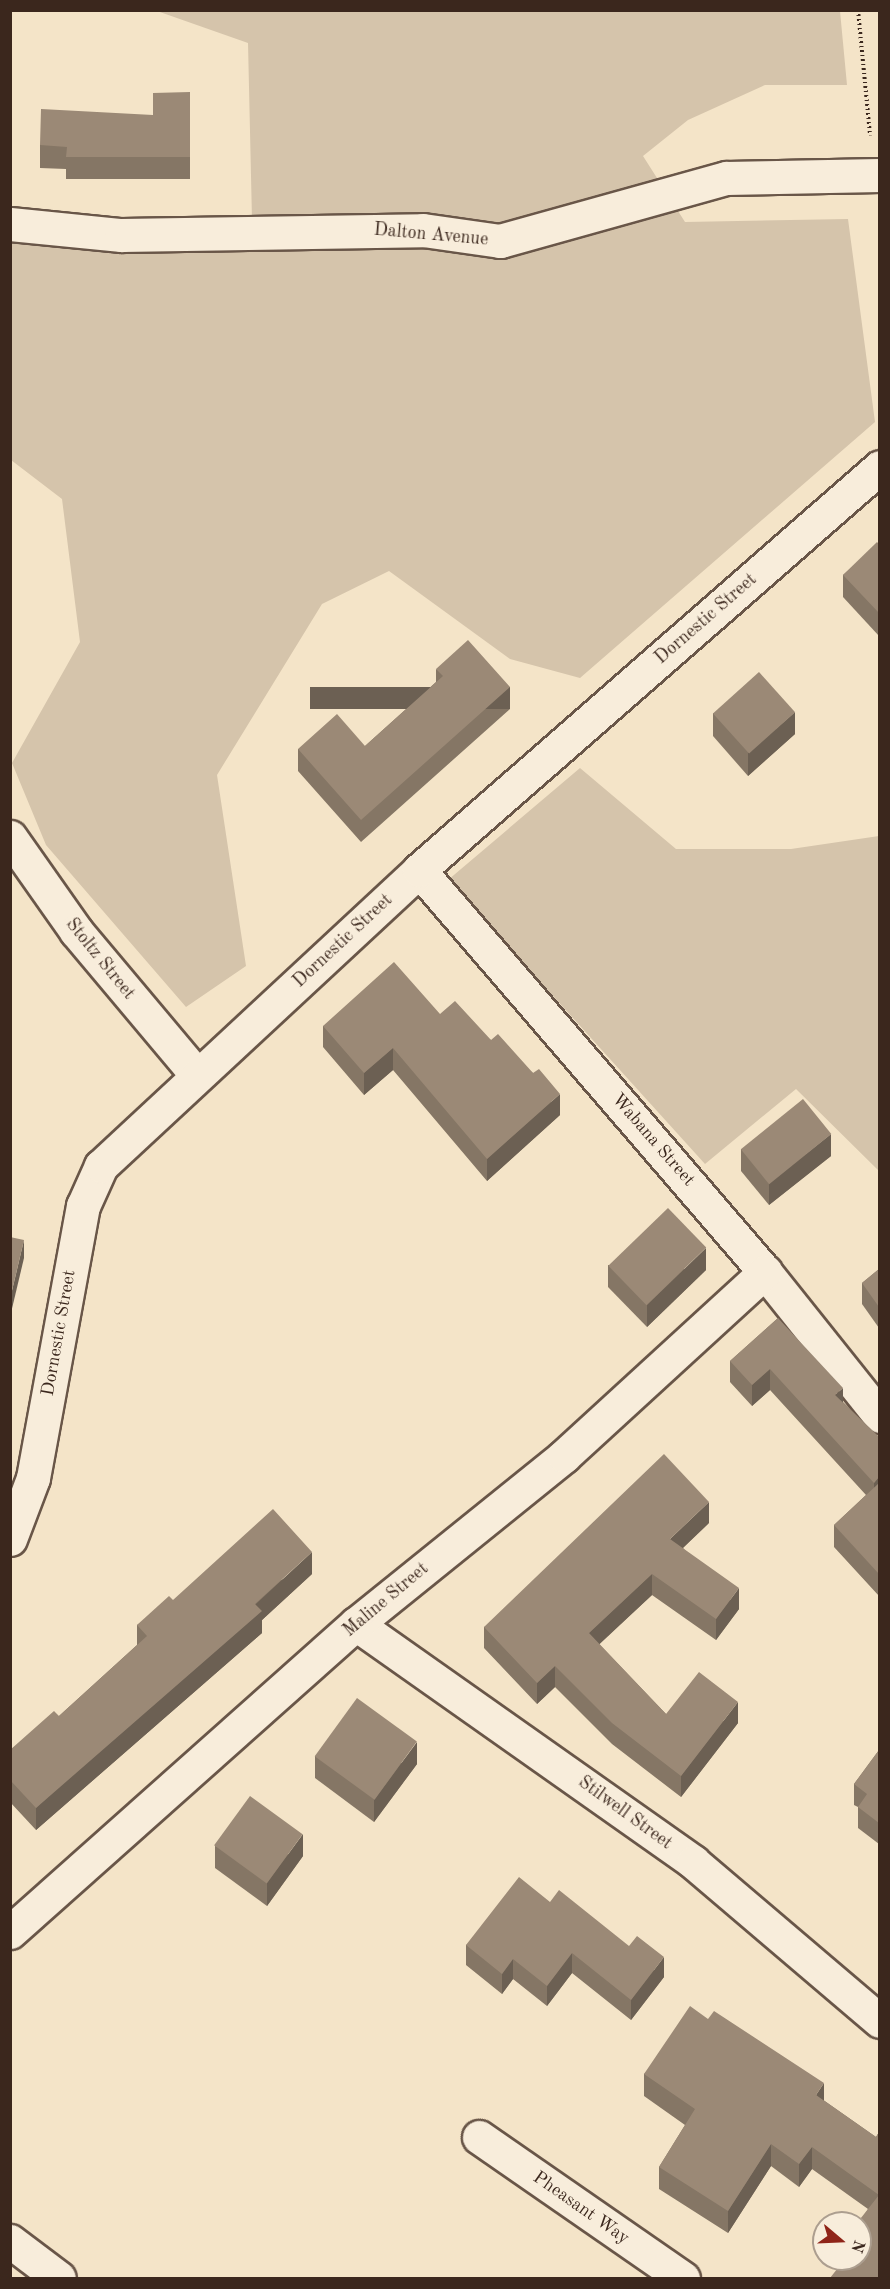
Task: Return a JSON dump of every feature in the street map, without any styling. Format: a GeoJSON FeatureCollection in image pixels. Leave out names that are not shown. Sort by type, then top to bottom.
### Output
{"type":"FeatureCollection","features":[{"type":"Feature","properties":{"kind":"street","name":"Dalton Avenue"},"geometry":{"type":"LineString","coordinates":[[10,224],[121,235],[423,230],[501,241],[726,178],[877,175]]}},
{"type":"Feature","properties":{"kind":"street","name":"Dornestic Street"},"geometry":{"type":"LineString","coordinates":[[10,1539],[33,1478],[87,1192],[111,1155],[419,870],[879,467]]}},
{"type":"Feature","properties":{"kind":"street","name":"Stoltz Street"},"geometry":{"type":"LineString","coordinates":[[10,837],[76,932],[197,1076]]}},
{"type":"Feature","properties":{"kind":"street","name":"Wabana Street"},"geometry":{"type":"LineString","coordinates":[[419,870],[765,1272],[879,1416]]}},
{"type":"Feature","properties":{"kind":"street","name":"Maline Street"},"geometry":{"type":"LineString","coordinates":[[10,1932],[356,1624],[564,1456],[765,1272]]}},
{"type":"Feature","properties":{"kind":"street","name":"Stilwell Street"},"geometry":{"type":"LineString","coordinates":[[356,1624],[693,1862],[879,2021]]}},
{"type":"Feature","properties":{"kind":"street","name":"Pheasant Way"},"geometry":{"type":"LineString","coordinates":[[479,2137],[683,2278]]}},
{"type":"Feature","properties":{"kind":"street"},"geometry":{"type":"LineString","coordinates":[[10,2241],[59,2278]]}},
{"type":"Feature","properties":{"kind":"path"},"geometry":{"type":"LineString","coordinates":[[858,10],[877,175]]}},
{"type":"Feature","properties":{"kind":"shaded area"},"geometry":{"type":"Polygon","coordinates":[[[157,11],[840,11],[847,85],[765,85],[688,120],[643,156],[685,222],[848,219],[875,422],[580,678],[510,659],[389,571],[322,604],[217,775],[246,966],[186,1007],[46,845],[12,763],[80,642],[62,499],[11,460],[10,234],[252,220],[248,43],[157,11]]]}},
{"type":"Feature","properties":{"kind":"shaded area"},"geometry":{"type":"Polygon","coordinates":[[[580,768],[676,849],[791,849],[879,836],[879,1171],[796,1089],[705,1164],[448,880],[580,768]]]}},
{"type":"Feature","properties":{"kind":"building"},"geometry":{"type":"Polygon","coordinates":[[[190,92],[190,157],[66,157],[67,147],[40,145],[41,109],[153,115],[153,93],[190,92]]]}},
{"type":"Feature","properties":{"kind":"building"},"geometry":{"type":"Polygon","coordinates":[[[877,542],[879,544],[879,613],[843,575],[877,542]]]}},
{"type":"Feature","properties":{"kind":"building"},"geometry":{"type":"Polygon","coordinates":[[[468,640],[510,687],[361,820],[298,749],[337,714],[365,746],[443,676],[436,669],[468,640]]]}},
{"type":"Feature","properties":{"kind":"building"},"geometry":{"type":"Polygon","coordinates":[[[759,672],[795,712],[749,754],[713,713],[759,672]]]}},
{"type":"Feature","properties":{"kind":"building"},"geometry":{"type":"Polygon","coordinates":[[[394,962],[440,1014],[455,1001],[491,1040],[498,1034],[533,1073],[539,1069],[560,1094],[487,1159],[393,1048],[364,1073],[323,1026],[394,962]]]}},
{"type":"Feature","properties":{"kind":"building"},"geometry":{"type":"Polygon","coordinates":[[[803,1099],[831,1134],[769,1184],[741,1149],[803,1099]]]}},
{"type":"Feature","properties":{"kind":"building"},"geometry":{"type":"Polygon","coordinates":[[[668,1208],[706,1248],[647,1305],[608,1266],[668,1208]]]}},
{"type":"Feature","properties":{"kind":"building"},"geometry":{"type":"Polygon","coordinates":[[[10,1237],[24,1240],[10,1299],[10,1237]]]}},
{"type":"Feature","properties":{"kind":"building"},"geometry":{"type":"Polygon","coordinates":[[[879,1269],[879,1307],[862,1283],[879,1269]]]}},
{"type":"Feature","properties":{"kind":"building"},"geometry":{"type":"Polygon","coordinates":[[[778,1318],[843,1388],[835,1395],[879,1437],[879,1477],[874,1483],[770,1369],[752,1385],[730,1361],[778,1318]]]}},
{"type":"Feature","properties":{"kind":"building"},"geometry":{"type":"Polygon","coordinates":[[[664,1454],[709,1502],[670,1539],[739,1588],[716,1619],[652,1574],[589,1633],[666,1714],[699,1672],[738,1702],[681,1776],[612,1723],[555,1666],[537,1683],[484,1627],[664,1454]]]}},
{"type":"Feature","properties":{"kind":"building"},"geometry":{"type":"Polygon","coordinates":[[[879,1483],[879,1574],[834,1525],[879,1483]]]}},
{"type":"Feature","properties":{"kind":"building"},"geometry":{"type":"Polygon","coordinates":[[[273,1509],[312,1552],[255,1604],[262,1611],[36,1808],[10,1780],[10,1750],[54,1711],[59,1716],[147,1636],[137,1625],[169,1596],[173,1600],[273,1509]]]}},
{"type":"Feature","properties":{"kind":"building"},"geometry":{"type":"Polygon","coordinates":[[[357,1698],[417,1741],[375,1800],[315,1756],[357,1698]]]}},
{"type":"Feature","properties":{"kind":"building"},"geometry":{"type":"Polygon","coordinates":[[[879,1750],[879,1823],[858,1807],[867,1794],[854,1784],[879,1750]]]}},
{"type":"Feature","properties":{"kind":"building"},"geometry":{"type":"Polygon","coordinates":[[[250,1796],[303,1834],[267,1884],[214,1845],[250,1796]]]}},
{"type":"Feature","properties":{"kind":"building"},"geometry":{"type":"Polygon","coordinates":[[[519,1877],[550,1902],[559,1890],[629,1946],[637,1936],[664,1957],[631,2000],[572,1953],[547,1986],[513,1959],[502,1974],[466,1945],[519,1877]]]}},
{"type":"Feature","properties":{"kind":"building"},"geometry":{"type":"Polygon","coordinates":[[[690,2006],[708,2019],[714,2011],[824,2083],[816,2095],[876,2137],[879,2132],[879,2195],[812,2147],[799,2164],[771,2144],[728,2211],[659,2167],[695,2109],[644,2074],[690,2006]]]}},
{"type":"Feature","properties":{"kind":"building"},"geometry":{"type":"Polygon","coordinates":[[[879,2195],[879,2278],[830,2278],[836,2271],[872,2271],[872,2211],[866,2211],[879,2195]]]}}]}
